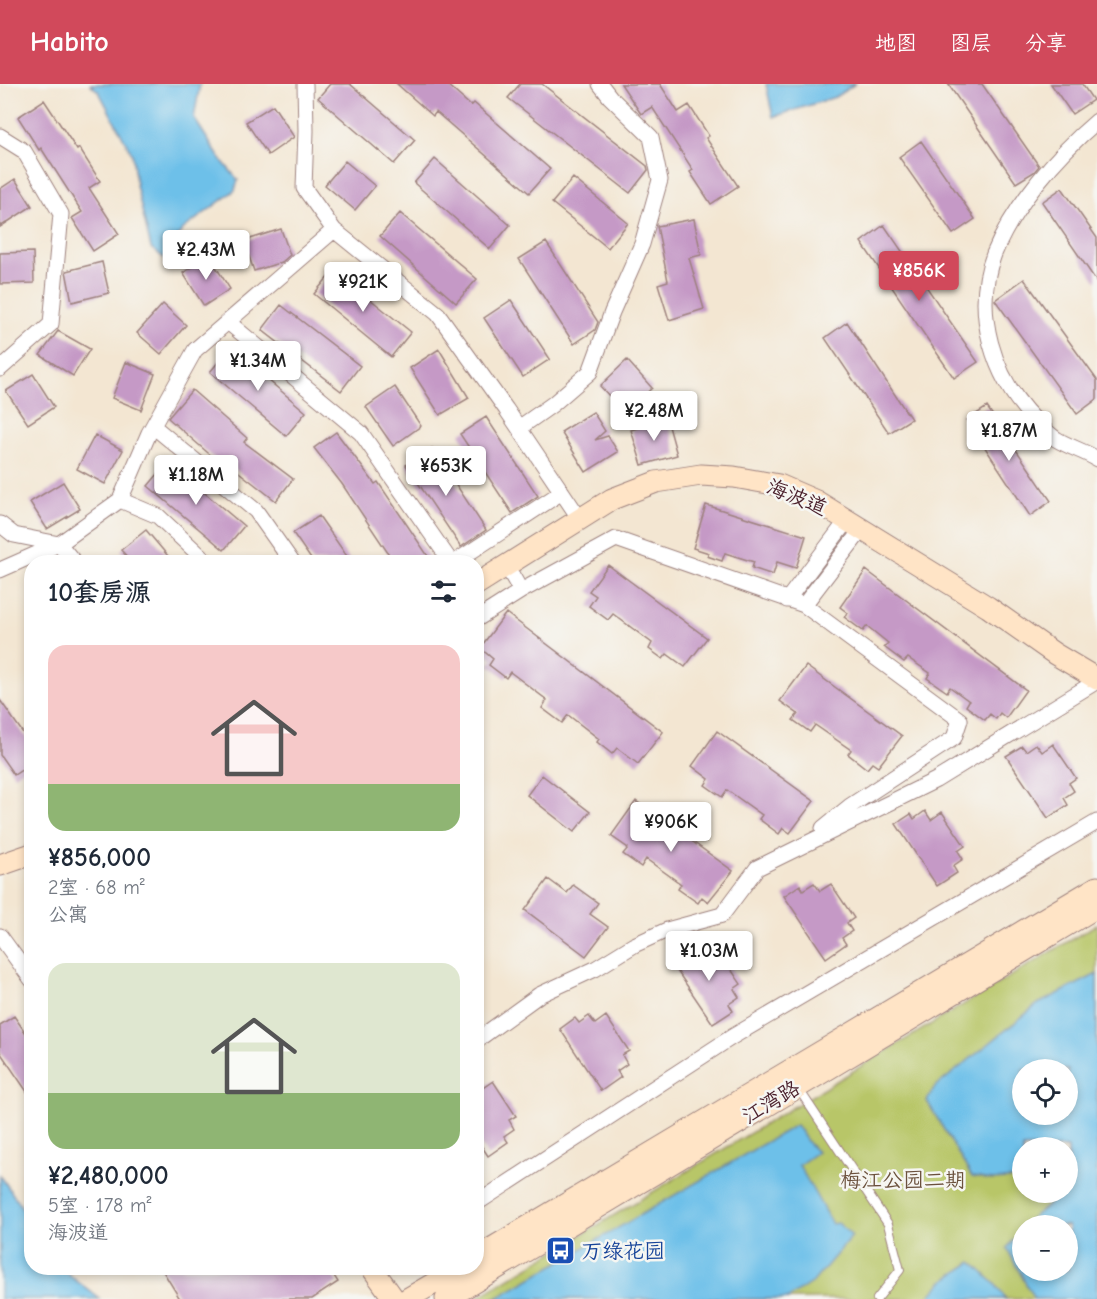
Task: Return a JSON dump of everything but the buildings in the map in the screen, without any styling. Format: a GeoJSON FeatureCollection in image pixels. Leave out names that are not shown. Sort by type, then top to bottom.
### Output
{"type":"FeatureCollection","features":[{"type":"Feature","properties":{"kind":"main road","name":"海波道"},"geometry":{"type":"LineString","coordinates":[[484,579],[612,499],[657,482],[701,475],[734,477],[779,485],[816,501],[988,607],[1097,680]]}},
{"type":"Feature","properties":{"kind":"main road"},"geometry":{"type":"LineString","coordinates":[[0,866],[24,858]]}},
{"type":"Feature","properties":{"kind":"main road","name":"江湾路"},"geometry":{"type":"LineString","coordinates":[[484,1253],[1097,887]]}},
{"type":"Feature","properties":{"kind":"main road","name":"江湾路"},"geometry":{"type":"LineString","coordinates":[[446,1299],[1097,908]]}},
{"type":"Feature","properties":{"kind":"main road"},"geometry":{"type":"LineString","coordinates":[[379,1275],[394,1299]]}},
{"type":"Feature","properties":{"kind":"main road"},"geometry":{"type":"LineString","coordinates":[[407,1299],[448,1275]]}},
{"type":"Feature","properties":{"kind":"street"},"geometry":{"type":"LineString","coordinates":[[305,84],[304,188],[334,231],[438,314],[580,519]]}},
{"type":"Feature","properties":{"kind":"street"},"geometry":{"type":"LineString","coordinates":[[519,428],[553,404],[590,372],[612,312],[642,244],[660,180],[651,137],[610,97],[600,84]]}},
{"type":"Feature","properties":{"kind":"street"},"geometry":{"type":"LineString","coordinates":[[1097,121],[1056,161],[1013,218],[994,255],[988,273],[986,296],[988,333],[992,350],[1009,389],[1029,414],[1055,438],[1097,459]]}},
{"type":"Feature","properties":{"kind":"street"},"geometry":{"type":"LineString","coordinates":[[0,136],[24,151],[61,214],[51,324],[0,369]]}},
{"type":"Feature","properties":{"kind":"street"},"geometry":{"type":"LineString","coordinates":[[34,555],[59,544],[120,500],[153,426],[195,350],[334,231]]}},
{"type":"Feature","properties":{"kind":"street"},"geometry":{"type":"LineString","coordinates":[[228,322],[360,433],[448,555]]}},
{"type":"Feature","properties":{"kind":"street"},"geometry":{"type":"LineString","coordinates":[[153,426],[256,512],[287,555]]}},
{"type":"Feature","properties":{"kind":"street"},"geometry":{"type":"LineString","coordinates":[[464,555],[562,492]]}},
{"type":"Feature","properties":{"kind":"street"},"geometry":{"type":"LineString","coordinates":[[120,500],[158,516],[200,555]]}},
{"type":"Feature","properties":{"kind":"street"},"geometry":{"type":"LineString","coordinates":[[0,524],[14,535],[59,544],[68,555]]}},
{"type":"Feature","properties":{"kind":"street"},"geometry":{"type":"LineString","coordinates":[[787,600],[855,524]]}},
{"type":"Feature","properties":{"kind":"street"},"geometry":{"type":"LineString","coordinates":[[804,606],[855,524]]}},
{"type":"Feature","properties":{"kind":"street"},"geometry":{"type":"LineString","coordinates":[[484,615],[521,591],[616,539],[804,606],[960,720],[954,738],[850,806],[807,842]]}},
{"type":"Feature","properties":{"kind":"street"},"geometry":{"type":"LineString","coordinates":[[0,570],[24,559]]}},
{"type":"Feature","properties":{"kind":"street"},"geometry":{"type":"LineString","coordinates":[[506,565],[521,591]]}},
{"type":"Feature","properties":{"kind":"street"},"geometry":{"type":"LineString","coordinates":[[484,1035],[539,995],[595,969],[634,945],[667,930],[722,915],[757,868],[936,780],[1097,680]]}},
{"type":"Feature","properties":{"kind":"street"},"geometry":{"type":"LineString","coordinates":[[484,1198],[732,1037],[1097,822]]}},
{"type":"Feature","properties":{"kind":"street"},"geometry":{"type":"LineString","coordinates":[[0,936],[24,969]]}},
{"type":"Feature","properties":{"kind":"lane"},"geometry":{"type":"LineString","coordinates":[[797,1087],[888,1224],[900,1270],[877,1299]]}},
{"type":"Feature","properties":{"kind":"green space","name":"梅江公园二期"},"geometry":{"type":"Polygon","coordinates":[[[1097,924],[1097,1299],[475,1299],[1097,924]]]}},
{"type":"Feature","properties":{"kind":"water"},"geometry":{"type":"Polygon","coordinates":[[[90,84],[200,84],[194,118],[219,157],[238,180],[235,190],[182,230],[164,258],[151,248],[136,185],[132,154],[99,92],[90,84]]]}},
{"type":"Feature","properties":{"kind":"water"},"geometry":{"type":"Polygon","coordinates":[[[766,84],[855,84],[835,97],[773,117],[766,84]]]}},
{"type":"Feature","properties":{"kind":"water"},"geometry":{"type":"Polygon","coordinates":[[[1097,974],[1097,1299],[1034,1299],[1024,1281],[1078,1281],[1078,1215],[1035,1215],[1050,1203],[1078,1203],[1078,1137],[1012,1137],[1012,1179],[992,1180],[972,1177],[927,1101],[934,1088],[1038,1004],[1097,974]]]}},
{"type":"Feature","properties":{"kind":"water"},"geometry":{"type":"Polygon","coordinates":[[[796,1125],[817,1152],[799,1165],[832,1224],[838,1223],[852,1236],[814,1281],[787,1299],[495,1299],[796,1125]]]}},
{"type":"Feature","properties":{"kind":"water"},"geometry":{"type":"Polygon","coordinates":[[[0,1175],[24,1211],[24,1275],[69,1275],[100,1299],[0,1299],[0,1175]]]}},
{"type":"Feature","properties":{"kind":"water"},"geometry":{"type":"Polygon","coordinates":[[[1012,1242],[1012,1257],[1007,1248],[1012,1242]]]}},
{"type":"Feature","properties":{"kind":"water"},"geometry":{"type":"Polygon","coordinates":[[[972,1262],[995,1284],[1006,1299],[927,1299],[943,1281],[972,1262]]]}},
{"type":"Feature","properties":{"kind":"place","name":"万绿花园"},"geometry":{"type":"Point","coordinates":[560,1251]}}]}
